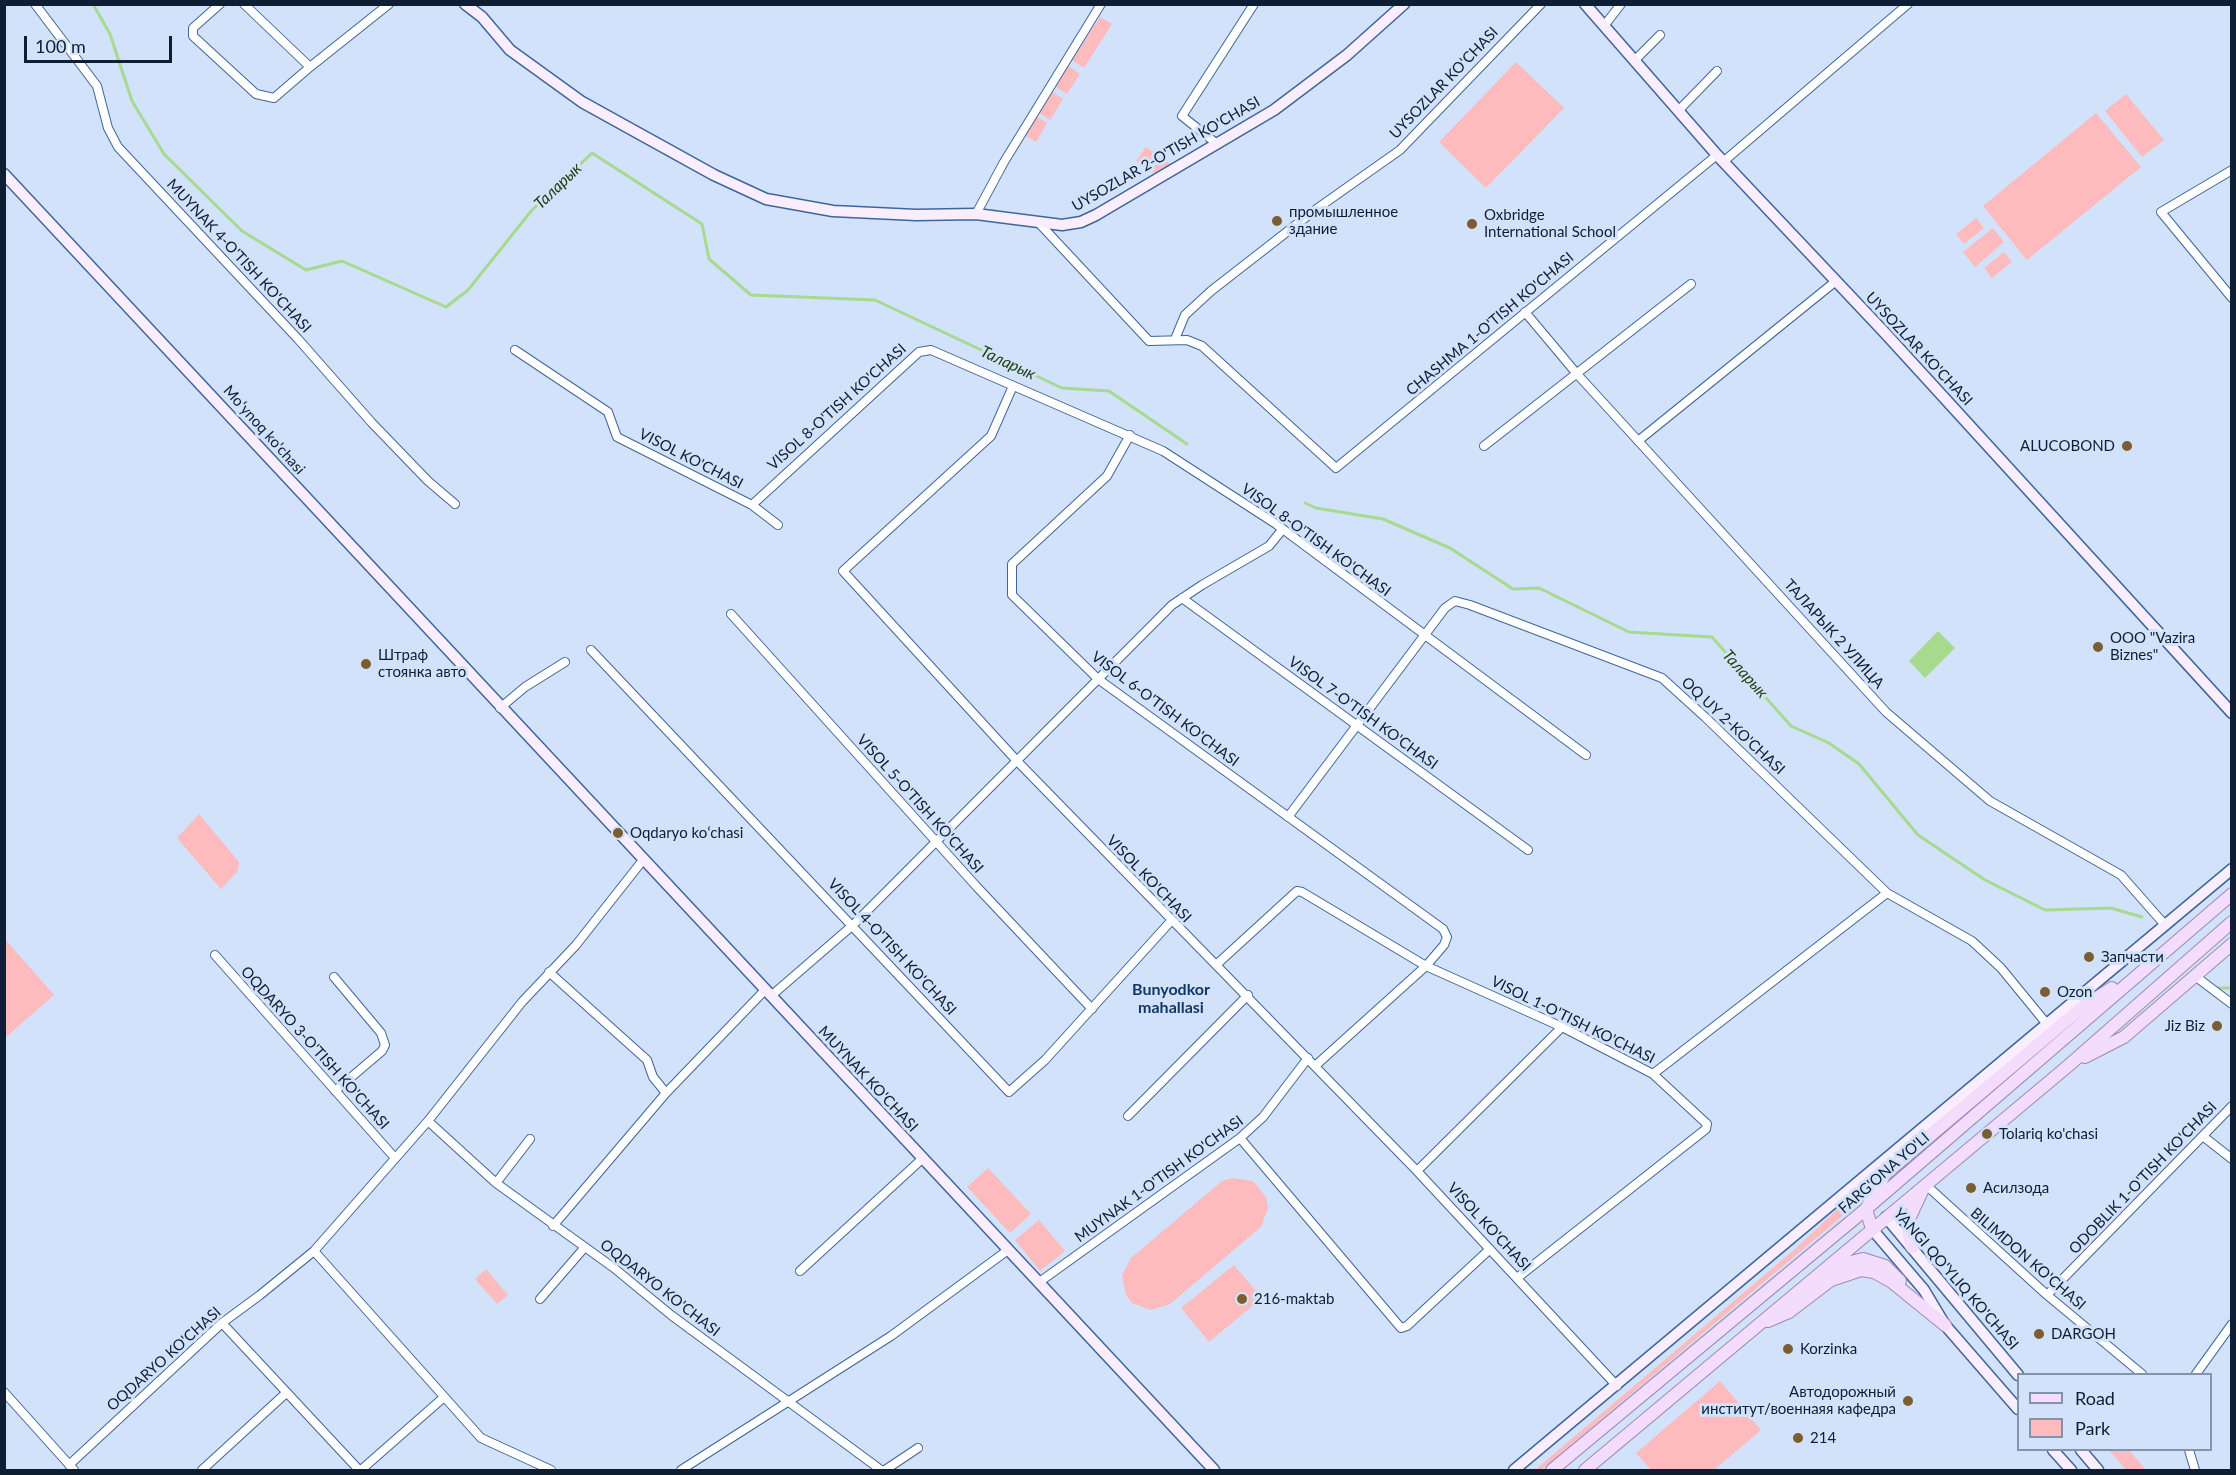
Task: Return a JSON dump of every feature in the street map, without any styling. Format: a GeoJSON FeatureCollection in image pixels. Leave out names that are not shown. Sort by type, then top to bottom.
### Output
{"type":"FeatureCollection","features":[{"type":"Feature","properties":{"kind":"main road"},"geometry":{"type":"LineString","coordinates":[[1872,1229],[1866,1209],[1885,1174],[2080,1009],[2155,959],[2232,894]]}},
{"type":"Feature","properties":{"kind":"main road"},"geometry":{"type":"LineString","coordinates":[[1585,1470],[2068,1066],[2232,922]]}},
{"type":"Feature","properties":{"kind":"main road"},"geometry":{"type":"LineString","coordinates":[[2068,1066],[2124,1037],[2232,944]]}},
{"type":"Feature","properties":{"kind":"main road"},"geometry":{"type":"LineString","coordinates":[[1912,1247],[1908,1232],[1909,1219],[1926,1185]]}},
{"type":"Feature","properties":{"kind":"main road","name":"YANGI QO'YLIQ KO'CHASI"},"geometry":{"type":"LineString","coordinates":[[1866,1209],[1887,1217]]}},
{"type":"Feature","properties":{"kind":"main road","name":"FARG'ONA YO'LI"},"geometry":{"type":"LineString","coordinates":[[1552,1470],[1866,1209]]}},
{"type":"Feature","properties":{"kind":"main road"},"geometry":{"type":"LineString","coordinates":[[1753,1328],[1788,1307],[1839,1268],[1859,1259],[1885,1266],[1926,1310],[1945,1325]]}},
{"type":"Feature","properties":{"kind":"street","name":"MUYNAK 4-O'TISH KO'CHASI"},"geometry":{"type":"LineString","coordinates":[[34,4],[99,88],[108,128],[118,147],[388,440],[428,481],[455,504]]}},
{"type":"Feature","properties":{"kind":"street"},"geometry":{"type":"LineString","coordinates":[[220,4],[193,28],[193,36],[256,94],[274,98],[389,4]]}},
{"type":"Feature","properties":{"kind":"street"},"geometry":{"type":"LineString","coordinates":[[244,4],[310,67]]}},
{"type":"Feature","properties":{"kind":"street","name":"UYSOZLAR 2-O'TISH KO'CHASI"},"geometry":{"type":"LineString","coordinates":[[465,4],[482,17],[510,50],[582,102],[749,193],[780,203],[833,211],[916,215],[976,214],[1062,225],[1088,219],[1274,110],[1320,77],[1404,4]]}},
{"type":"Feature","properties":{"kind":"street"},"geometry":{"type":"LineString","coordinates":[[976,214],[1004,162],[1101,4]]}},
{"type":"Feature","properties":{"kind":"street"},"geometry":{"type":"LineString","coordinates":[[1217,144],[1182,116],[1254,4]]}},
{"type":"Feature","properties":{"kind":"street","name":"UYSOZLAR KO'CHASI"},"geometry":{"type":"LineString","coordinates":[[1175,339],[1185,315],[1211,291],[1315,210],[1400,150],[1541,4]]}},
{"type":"Feature","properties":{"kind":"street","name":"UYSOZLAR KO'CHASI"},"geometry":{"type":"LineString","coordinates":[[1585,4],[1720,158],[1836,281],[2232,713]]}},
{"type":"Feature","properties":{"kind":"street"},"geometry":{"type":"LineString","coordinates":[[1604,26],[1621,4]]}},
{"type":"Feature","properties":{"kind":"street","name":"CHASHMA 1-O'TISH KO'CHASI"},"geometry":{"type":"LineString","coordinates":[[1175,339],[1187,340],[1202,346],[1336,468],[1525,312],[1720,158],[1908,4]]}},
{"type":"Feature","properties":{"kind":"street"},"geometry":{"type":"LineString","coordinates":[[1634,61],[1660,34]]}},
{"type":"Feature","properties":{"kind":"street"},"geometry":{"type":"LineString","coordinates":[[1678,111],[1717,71]]}},
{"type":"Feature","properties":{"kind":"street"},"geometry":{"type":"LineString","coordinates":[[2232,170],[2161,212],[2232,298]]}},
{"type":"Feature","properties":{"kind":"street","name":"Moʻynoq ko'chasi"},"geometry":{"type":"LineString","coordinates":[[4,174],[500,708]]}},
{"type":"Feature","properties":{"kind":"street"},"geometry":{"type":"LineString","coordinates":[[1038,222],[1149,341],[1175,339]]}},
{"type":"Feature","properties":{"kind":"street"},"geometry":{"type":"LineString","coordinates":[[1638,441],[1836,281]]}},
{"type":"Feature","properties":{"kind":"street"},"geometry":{"type":"LineString","coordinates":[[1484,446],[1691,284]]}},
{"type":"Feature","properties":{"kind":"street","name":"ТАЛАРЫК 2 УЛИЦА"},"geometry":{"type":"LineString","coordinates":[[1525,312],[1638,441],[1886,712],[1990,801],[2121,874],[2165,925]]}},
{"type":"Feature","properties":{"kind":"street","name":"VISOL KO'CHASI"},"geometry":{"type":"LineString","coordinates":[[515,350],[608,411],[617,437],[752,505],[778,525]]}},
{"type":"Feature","properties":{"kind":"street","name":"VISOL 8-O'TISH KO'CHASI"},"geometry":{"type":"LineString","coordinates":[[752,505],[919,352],[931,350],[1163,451],[1282,530],[1586,755]]}},
{"type":"Feature","properties":{"kind":"street","name":"VISOL KO'CHASI"},"geometry":{"type":"LineString","coordinates":[[1013,386],[991,436],[843,571],[1017,761],[1417,1171],[1617,1386]]}},
{"type":"Feature","properties":{"kind":"street","name":"VISOL 6-O'TISH KO'CHASI"},"geometry":{"type":"LineString","coordinates":[[1130,435],[1107,476],[1020,555],[1011,568],[1012,595],[1098,679],[1443,929],[1446,937],[1444,945],[1426,966]]}},
{"type":"Feature","properties":{"kind":"street"},"geometry":{"type":"LineString","coordinates":[[553,1226],[666,1093],[768,993],[853,925],[1182,598],[1269,546],[1282,530]]}},
{"type":"Feature","properties":{"kind":"street","name":"VISOL 7-O'TISH KO'CHASI"},"geometry":{"type":"LineString","coordinates":[[1182,598],[1528,850]]}},
{"type":"Feature","properties":{"kind":"street","name":"OQ UY 2-KO'CHASI"},"geometry":{"type":"LineString","coordinates":[[1288,817],[1423,636],[1445,608],[1455,601],[1662,678],[1887,893],[1972,941],[2001,969],[2046,1023]]}},
{"type":"Feature","properties":{"kind":"street","name":"VISOL 5-O'TISH KO'CHASI"},"geometry":{"type":"LineString","coordinates":[[731,614],[937,843],[1092,1009]]}},
{"type":"Feature","properties":{"kind":"street","name":"VISOL 4-O'TISH KO'CHASI"},"geometry":{"type":"LineString","coordinates":[[591,650],[1009,1092],[1045,1060],[1171,921]]}},
{"type":"Feature","properties":{"kind":"street"},"geometry":{"type":"LineString","coordinates":[[500,708],[525,687],[565,662]]}},
{"type":"Feature","properties":{"kind":"street","name":"MUYNAK KO'CHASI"},"geometry":{"type":"LineString","coordinates":[[500,708],[1214,1470]]}},
{"type":"Feature","properties":{"kind":"street","name":"OQDARYO KO'CHASI"},"geometry":{"type":"LineString","coordinates":[[71,1468],[222,1323],[314,1251],[428,1121],[549,972],[576,945],[643,860]]}},
{"type":"Feature","properties":{"kind":"street","name":"FARG'ONA YO'LI"},"geometry":{"type":"LineString","coordinates":[[1514,1470],[2232,869]]}},
{"type":"Feature","properties":{"kind":"street","name":"VISOL 1-O'TISH KO'CHASI"},"geometry":{"type":"LineString","coordinates":[[1216,965],[1299,891],[1426,966],[1562,1027],[1653,1074],[1707,1124],[1706,1130],[1517,1278]]}},
{"type":"Feature","properties":{"kind":"street"},"geometry":{"type":"LineString","coordinates":[[1653,1074],[1887,893]]}},
{"type":"Feature","properties":{"kind":"street","name":"OQDARYO 3-O'TISH KO'CHASI"},"geometry":{"type":"LineString","coordinates":[[215,955],[395,1158]]}},
{"type":"Feature","properties":{"kind":"street"},"geometry":{"type":"LineString","coordinates":[[1316,1066],[1426,966]]}},
{"type":"Feature","properties":{"kind":"street"},"geometry":{"type":"LineString","coordinates":[[549,972],[647,1060],[653,1077],[666,1093]]}},
{"type":"Feature","properties":{"kind":"street"},"geometry":{"type":"LineString","coordinates":[[2195,976],[2232,1004]]}},
{"type":"Feature","properties":{"kind":"street"},"geometry":{"type":"LineString","coordinates":[[334,977],[381,1033],[385,1045],[382,1051],[335,1091]]}},
{"type":"Feature","properties":{"kind":"street"},"geometry":{"type":"LineString","coordinates":[[1128,1116],[1248,996]]}},
{"type":"Feature","properties":{"kind":"street"},"geometry":{"type":"LineString","coordinates":[[1417,1171],[1562,1027]]}},
{"type":"Feature","properties":{"kind":"street","name":"MUYNAK 1-O'TISH KO'CHASI"},"geometry":{"type":"LineString","coordinates":[[1038,1283],[1240,1138],[1263,1117],[1308,1058]]}},
{"type":"Feature","properties":{"kind":"street","name":"ODOBLIK 1-O'TISH KO'CHASI"},"geometry":{"type":"LineString","coordinates":[[2047,1295],[2232,1106]]}},
{"type":"Feature","properties":{"kind":"street","name":"OQDARYO KO'CHASI"},"geometry":{"type":"LineString","coordinates":[[428,1121],[496,1183],[883,1470]]}},
{"type":"Feature","properties":{"kind":"street"},"geometry":{"type":"LineString","coordinates":[[2204,1137],[2232,1159]]}},
{"type":"Feature","properties":{"kind":"street"},"geometry":{"type":"LineString","coordinates":[[1240,1138],[1401,1328],[1407,1326],[1490,1249]]}},
{"type":"Feature","properties":{"kind":"street"},"geometry":{"type":"LineString","coordinates":[[496,1183],[530,1139]]}},
{"type":"Feature","properties":{"kind":"street"},"geometry":{"type":"LineString","coordinates":[[800,1271],[922,1158]]}},
{"type":"Feature","properties":{"kind":"street","name":"BILIMDON KO'CHASI"},"geometry":{"type":"LineString","coordinates":[[1926,1185],[2047,1295],[2141,1373]]}},
{"type":"Feature","properties":{"kind":"street","name":"YANGI QO'YLIQ KO'CHASI"},"geometry":{"type":"LineString","coordinates":[[1887,1217],[2017,1373]]}},
{"type":"Feature","properties":{"kind":"street","name":"YANGI QO'YLIQ KO'CHASI"},"geometry":{"type":"LineString","coordinates":[[1872,1229],[1924,1290],[1945,1325],[2017,1407]]}},
{"type":"Feature","properties":{"kind":"street"},"geometry":{"type":"LineString","coordinates":[[540,1299],[585,1247]]}},
{"type":"Feature","properties":{"kind":"street"},"geometry":{"type":"LineString","coordinates":[[681,1470],[891,1336],[1008,1250]]}},
{"type":"Feature","properties":{"kind":"street"},"geometry":{"type":"LineString","coordinates":[[314,1251],[480,1438],[550,1470]]}},
{"type":"Feature","properties":{"kind":"street"},"geometry":{"type":"LineString","coordinates":[[222,1323],[285,1394],[360,1470],[443,1398]]}},
{"type":"Feature","properties":{"kind":"street"},"geometry":{"type":"LineString","coordinates":[[2197,1373],[2232,1324]]}},
{"type":"Feature","properties":{"kind":"street"},"geometry":{"type":"LineString","coordinates":[[4,1392],[71,1468]]}},
{"type":"Feature","properties":{"kind":"street"},"geometry":{"type":"LineString","coordinates":[[202,1470],[285,1394]]}},
{"type":"Feature","properties":{"kind":"street"},"geometry":{"type":"LineString","coordinates":[[883,1470],[918,1448]]}},
{"type":"Feature","properties":{"kind":"street"},"geometry":{"type":"LineString","coordinates":[[2055,1451],[2071,1470]]}},
{"type":"Feature","properties":{"kind":"street"},"geometry":{"type":"LineString","coordinates":[[2083,1451],[2098,1470]]}},
{"type":"Feature","properties":{"kind":"street"},"geometry":{"type":"LineString","coordinates":[[2190,1451],[2195,1470]]}},
{"type":"Feature","properties":{"kind":"green space"},"geometry":{"type":"Polygon","coordinates":[[[1100,17],[1112,24],[1084,68],[1072,60],[1100,17]]]}},
{"type":"Feature","properties":{"kind":"green space"},"geometry":{"type":"Polygon","coordinates":[[[1516,62],[1564,108],[1486,188],[1439,142],[1516,62]]]}},
{"type":"Feature","properties":{"kind":"green space"},"geometry":{"type":"Polygon","coordinates":[[[1068,66],[1080,74],[1067,94],[1054,86],[1068,66]]]}},
{"type":"Feature","properties":{"kind":"green space"},"geometry":{"type":"Polygon","coordinates":[[[1051,91],[1063,99],[1050,120],[1038,112],[1051,91]]]}},
{"type":"Feature","properties":{"kind":"green space"},"geometry":{"type":"Polygon","coordinates":[[[2126,94],[2164,140],[2142,157],[2105,111],[2126,94]]]}},
{"type":"Feature","properties":{"kind":"green space"},"geometry":{"type":"Polygon","coordinates":[[[2096,113],[2141,167],[2027,260],[1983,206],[2096,113]]]}},
{"type":"Feature","properties":{"kind":"green space"},"geometry":{"type":"Polygon","coordinates":[[[1036,116],[1047,123],[1036,142],[1024,135],[1036,116]]]}},
{"type":"Feature","properties":{"kind":"green space"},"geometry":{"type":"Polygon","coordinates":[[[1146,147],[1171,164],[1154,173],[1136,161],[1146,147]]]}},
{"type":"Feature","properties":{"kind":"green space"},"geometry":{"type":"Polygon","coordinates":[[[1976,218],[1984,228],[1964,244],[1956,234],[1976,218]]]}},
{"type":"Feature","properties":{"kind":"green space"},"geometry":{"type":"Polygon","coordinates":[[[1993,228],[2004,242],[1975,267],[1963,252],[1993,228]]]}},
{"type":"Feature","properties":{"kind":"green space"},"geometry":{"type":"Polygon","coordinates":[[[2004,252],[2012,262],[1992,278],[1984,268],[2004,252]]]}},
{"type":"Feature","properties":{"kind":"green space"},"geometry":{"type":"Polygon","coordinates":[[[199,814],[239,862],[237,872],[221,889],[177,838],[199,814]]]}},
{"type":"Feature","properties":{"kind":"green space"},"geometry":{"type":"Polygon","coordinates":[[[4,938],[54,995],[6,1037],[4,1035],[4,938]]]}},
{"type":"Feature","properties":{"kind":"green space"},"geometry":{"type":"Polygon","coordinates":[[[988,1168],[1031,1214],[1010,1233],[967,1187],[988,1168]]]}},
{"type":"Feature","properties":{"kind":"green space"},"geometry":{"type":"Polygon","coordinates":[[[1872,1177],[1859,1202],[1542,1469],[1535,1470],[1795,1249],[1872,1177]]]}},
{"type":"Feature","properties":{"kind":"green space"},"geometry":{"type":"Polygon","coordinates":[[[1232,1178],[1253,1181],[1266,1197],[1268,1208],[1261,1227],[1170,1304],[1151,1310],[1132,1303],[1126,1295],[1122,1275],[1131,1258],[1222,1181],[1232,1178]]]}},
{"type":"Feature","properties":{"kind":"green space"},"geometry":{"type":"Polygon","coordinates":[[[1039,1220],[1065,1251],[1040,1271],[1015,1240],[1039,1220]]]}},
{"type":"Feature","properties":{"kind":"green space"},"geometry":{"type":"Polygon","coordinates":[[[1234,1265],[1262,1298],[1209,1342],[1181,1308],[1234,1265]]]}},
{"type":"Feature","properties":{"kind":"green space"},"geometry":{"type":"Polygon","coordinates":[[[486,1269],[508,1295],[497,1304],[475,1279],[486,1269]]]}},
{"type":"Feature","properties":{"kind":"green space"},"geometry":{"type":"Polygon","coordinates":[[[1720,1381],[1761,1430],[1714,1470],[1651,1470],[1636,1453],[1720,1381]]]}},
{"type":"Feature","properties":{"kind":"green space"},"geometry":{"type":"Polygon","coordinates":[[[2110,1451],[2130,1451],[2146,1470],[2126,1470],[2110,1451]]]}},
{"type":"Feature","properties":{"kind":"shaded area"},"geometry":{"type":"Polygon","coordinates":[[[1938,631],[1955,648],[1925,678],[1909,661],[1938,631]]]}},
{"type":"Feature","properties":{"kind":"waterway","name":"Таларык"},"geometry":{"type":"LineString","coordinates":[[93,4],[110,34],[132,101],[164,154],[242,231],[306,270],[342,261],[446,307],[468,290],[532,210],[592,153],[702,224],[709,259],[751,295],[875,300],[1062,388],[1109,391],[1187,444]]}},
{"type":"Feature","properties":{"kind":"waterway","name":"Таларык"},"geometry":{"type":"LineString","coordinates":[[1305,503],[1316,508],[1383,519],[1450,548],[1513,589],[1539,588],[1629,632],[1712,637],[1791,726],[1829,743],[1859,764],[1918,835],[1985,880],[2045,910],[2111,908],[2142,917]]}},
{"type":"Feature","properties":{"kind":"waterway","name":"Таларык"},"geometry":{"type":"LineString","coordinates":[[2218,988],[2232,988]]}},
{"type":"Feature","properties":{"kind":"place","name":"промышленное здание"},"geometry":{"type":"Point","coordinates":[1277,221]}},
{"type":"Feature","properties":{"kind":"place","name":"Oxbridge International School"},"geometry":{"type":"Point","coordinates":[1472,224]}},
{"type":"Feature","properties":{"kind":"place","name":"ALUCOBOND"},"geometry":{"type":"Point","coordinates":[2127,446]}},
{"type":"Feature","properties":{"kind":"place","name":"OOO \"Vazira Biznes\""},"geometry":{"type":"Point","coordinates":[2098,647]}},
{"type":"Feature","properties":{"kind":"place","name":"Штраф стоянка авто"},"geometry":{"type":"Point","coordinates":[366,664]}},
{"type":"Feature","properties":{"kind":"place","name":"Oqdaryo koʻchasi"},"geometry":{"type":"Point","coordinates":[618,833]}},
{"type":"Feature","properties":{"kind":"place","name":"Запчасти"},"geometry":{"type":"Point","coordinates":[2089,957]}},
{"type":"Feature","properties":{"kind":"place","name":"Ozon"},"geometry":{"type":"Point","coordinates":[2045,992]}},
{"type":"Feature","properties":{"kind":"place","name":"Jiz Biz"},"geometry":{"type":"Point","coordinates":[2217,1026]}},
{"type":"Feature","properties":{"kind":"place","name":"Tolariq ko'chasi"},"geometry":{"type":"Point","coordinates":[1987,1134]}},
{"type":"Feature","properties":{"kind":"place","name":"Асилзода"},"geometry":{"type":"Point","coordinates":[1971,1188]}},
{"type":"Feature","properties":{"kind":"place","name":"216-maktab"},"geometry":{"type":"Point","coordinates":[1242,1299]}},
{"type":"Feature","properties":{"kind":"place","name":"DARGOH"},"geometry":{"type":"Point","coordinates":[2039,1334]}},
{"type":"Feature","properties":{"kind":"place","name":"Korzinka"},"geometry":{"type":"Point","coordinates":[1788,1349]}},
{"type":"Feature","properties":{"kind":"place","name":"Автодорожный институт/военнаяя кафедра"},"geometry":{"type":"Point","coordinates":[1908,1401]}},
{"type":"Feature","properties":{"kind":"place","name":"214"},"geometry":{"type":"Point","coordinates":[1798,1438]}},
{"type":"Feature","properties":{"kind":"district","name":"Bunyodkor mahallasi"},"geometry":{"type":"Point","coordinates":[1171,999]}}]}
